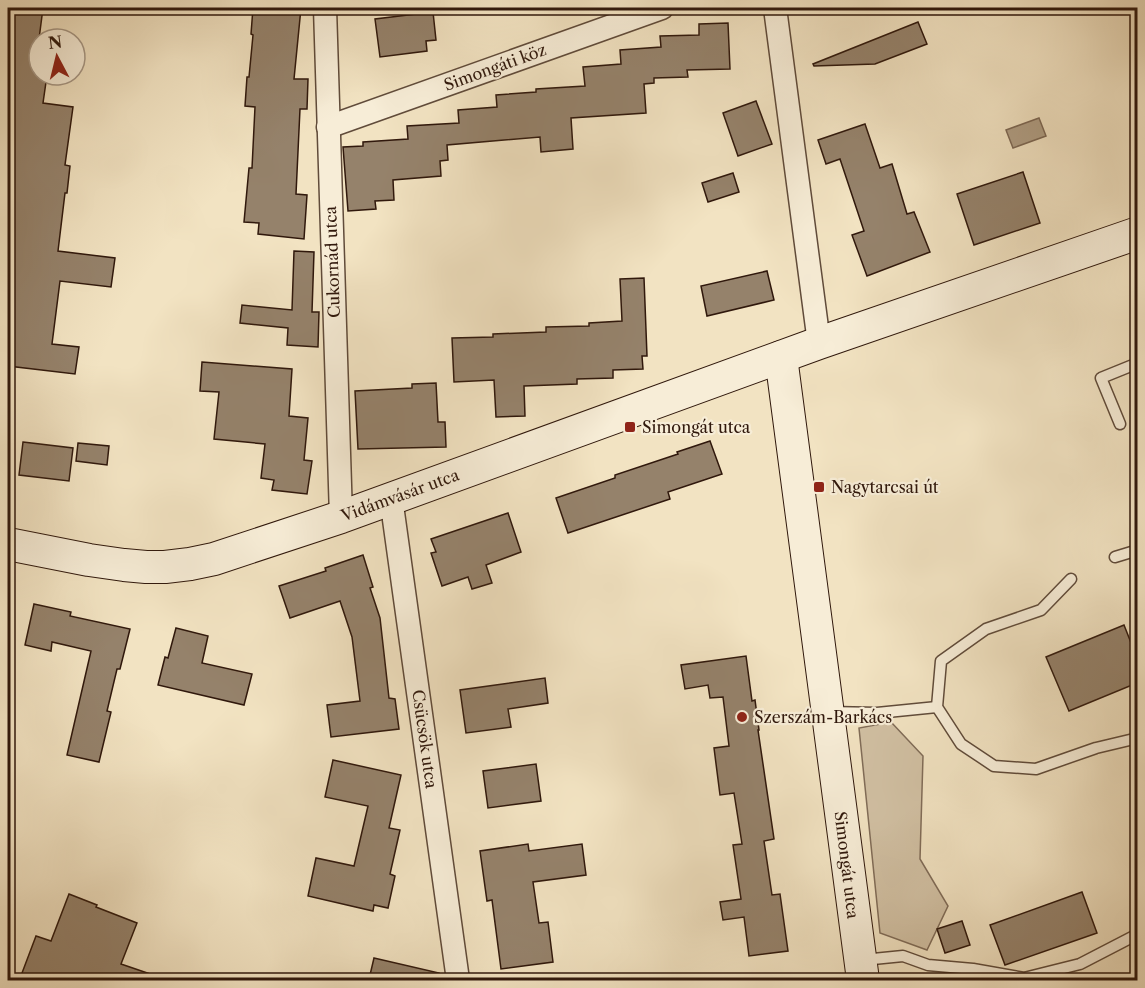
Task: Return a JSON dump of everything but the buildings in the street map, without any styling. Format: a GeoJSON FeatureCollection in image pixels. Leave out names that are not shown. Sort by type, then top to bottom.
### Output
{"type":"FeatureCollection","features":[{"type":"Feature","properties":{"kind":"main road"},"geometry":{"type":"LineString","coordinates":[[781,357],[1137,233]]}},
{"type":"Feature","properties":{"kind":"main road","name":"Vidámvásár utca"},"geometry":{"type":"LineString","coordinates":[[8,544],[124,565],[165,567],[190,564],[341,517],[781,357]]}},
{"type":"Feature","properties":{"kind":"main road","name":"Simongát utca"},"geometry":{"type":"LineString","coordinates":[[781,357],[861,970]]}},
{"type":"Feature","properties":{"kind":"street","name":"Cukornád utca"},"geometry":{"type":"LineString","coordinates":[[325,8],[341,517]]}},
{"type":"Feature","properties":{"kind":"street","name":"Simongáti köz"},"geometry":{"type":"LineString","coordinates":[[328,127],[662,8]]}},
{"type":"Feature","properties":{"kind":"street"},"geometry":{"type":"LineString","coordinates":[[775,8],[819,343]]}},
{"type":"Feature","properties":{"kind":"street","name":"Csücsök utca"},"geometry":{"type":"LineString","coordinates":[[391,498],[458,981]]}},
{"type":"Feature","properties":{"kind":"lane"},"geometry":{"type":"LineString","coordinates":[[1120,424],[1101,378],[1137,363]]}},
{"type":"Feature","properties":{"kind":"lane"},"geometry":{"type":"LineString","coordinates":[[1115,557],[1137,550]]}},
{"type":"Feature","properties":{"kind":"lane"},"geometry":{"type":"LineString","coordinates":[[1071,579],[1041,610],[986,629],[941,661],[937,706],[961,744],[994,766],[1036,769],[1096,748],[1137,738]]}},
{"type":"Feature","properties":{"kind":"lane"},"geometry":{"type":"LineString","coordinates":[[827,712],[877,714],[937,706]]}},
{"type":"Feature","properties":{"kind":"lane"},"geometry":{"type":"LineString","coordinates":[[861,970],[903,956],[928,965],[973,969],[1024,978],[1080,964],[1137,934]]}},
{"type":"Feature","properties":{"kind":"shaded area"},"geometry":{"type":"Polygon","coordinates":[[[1039,118],[1046,136],[1013,148],[1006,130],[1039,118]]]}},
{"type":"Feature","properties":{"kind":"shaded area"},"geometry":{"type":"Polygon","coordinates":[[[891,722],[923,756],[920,859],[948,906],[927,950],[880,933],[859,728],[891,722]]]}},
{"type":"Feature","properties":{"kind":"place","name":"Simongát utca"},"geometry":{"type":"Point","coordinates":[630,427]}},
{"type":"Feature","properties":{"kind":"place","name":"Nagytarcsai út"},"geometry":{"type":"Point","coordinates":[819,487]}},
{"type":"Feature","properties":{"kind":"place","name":"Szerszám-Barkács"},"geometry":{"type":"Point","coordinates":[742,717]}}]}
